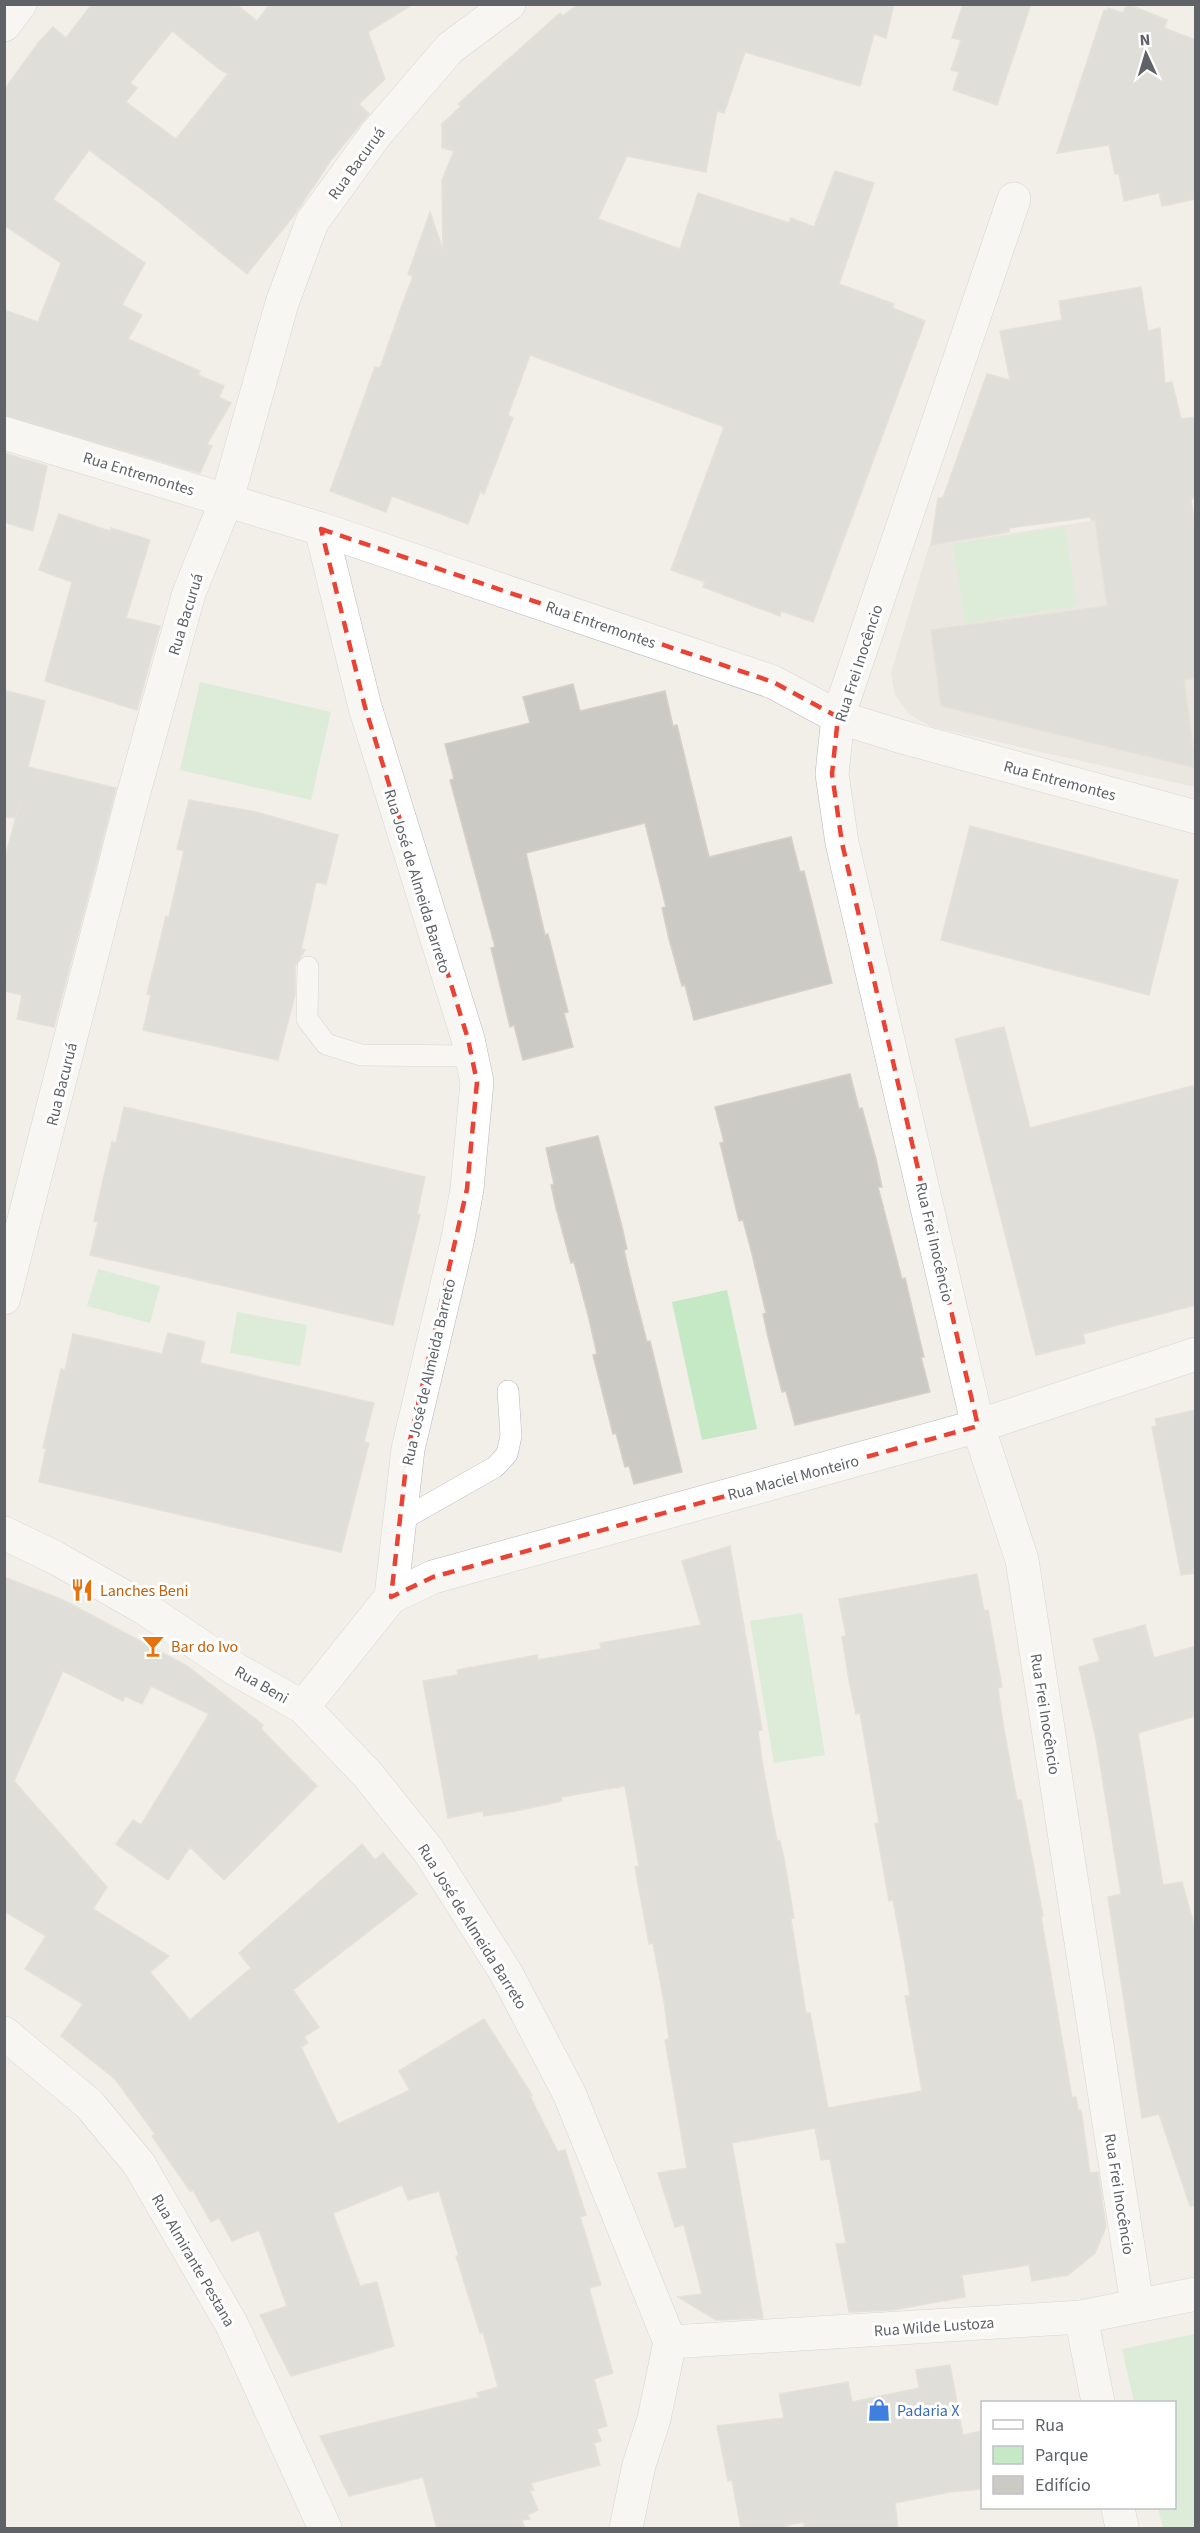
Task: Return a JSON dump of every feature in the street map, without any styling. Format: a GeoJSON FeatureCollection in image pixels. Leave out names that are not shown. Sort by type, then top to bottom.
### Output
{"type":"FeatureCollection","features":[{"type":"Feature","properties":{"kind":"street"},"geometry":{"type":"LineString","coordinates":[[4,25],[20,4]]}},
{"type":"Feature","properties":{"kind":"street","name":"Rua Bacuruá"},"geometry":{"type":"LineString","coordinates":[[4,1298],[129,810],[189,593],[227,499],[282,303],[312,222],[376,134],[450,48],[508,4]]}},
{"type":"Feature","properties":{"kind":"street","name":"Rua Frei Inocêncio"},"geometry":{"type":"LineString","coordinates":[[1014,199],[838,717],[832,774],[843,843],[978,1426],[1022,1560],[1137,2304]]}},
{"type":"Feature","properties":{"kind":"street","name":"Rua Entremontes"},"geometry":{"type":"LineString","coordinates":[[4,433],[321,529],[774,682],[838,717],[899,736],[1196,817]]}},
{"type":"Feature","properties":{"kind":"street","name":"Rua José de Almeida Barreto"},"geometry":{"type":"LineString","coordinates":[[321,529],[365,707],[472,1056],[477,1082],[467,1189],[456,1248],[408,1449],[391,1597]]}},
{"type":"Feature","properties":{"kind":"street","name":"Rua Maciel Monteiro"},"geometry":{"type":"LineString","coordinates":[[391,1597],[433,1577],[978,1426],[1196,1354]]}},
{"type":"Feature","properties":{"kind":"street","name":"Rua Beni"},"geometry":{"type":"LineString","coordinates":[[4,1533],[54,1557],[144,1608],[235,1669],[303,1707]]}},
{"type":"Feature","properties":{"kind":"street"},"geometry":{"type":"LineString","coordinates":[[303,1707],[391,1597]]}},
{"type":"Feature","properties":{"kind":"street","name":"Rua José de Almeida Barreto"},"geometry":{"type":"LineString","coordinates":[[303,1707],[368,1774],[428,1850],[506,1973],[568,2093],[670,2342]]}},
{"type":"Feature","properties":{"kind":"street","name":"Rua Almirante Pestana"},"geometry":{"type":"LineString","coordinates":[[4,2033],[89,2104],[139,2164],[232,2325],[325,2529]]}},
{"type":"Feature","properties":{"kind":"street","name":"Rua Wilde Lustoza"},"geometry":{"type":"LineString","coordinates":[[670,2342],[1081,2317],[1196,2294]]}},
{"type":"Feature","properties":{"kind":"street"},"geometry":{"type":"LineString","coordinates":[[1081,2317],[1098,2401]]}},
{"type":"Feature","properties":{"kind":"street"},"geometry":{"type":"LineString","coordinates":[[626,2529],[639,2465],[654,2419],[670,2342]]}},
{"type":"Feature","properties":{"kind":"street"},"geometry":{"type":"LineString","coordinates":[[1118,2509],[1122,2529]]}},
{"type":"Feature","properties":{"kind":"lane"},"geometry":{"type":"LineString","coordinates":[[308,967],[307,1020],[326,1044],[361,1055],[472,1056]]}},
{"type":"Feature","properties":{"kind":"lane"},"geometry":{"type":"LineString","coordinates":[[400,1521],[495,1467],[507,1454],[511,1436],[508,1391]]}},
{"type":"Feature","properties":{"kind":"highlighted area"},"geometry":{"type":"Polygon","coordinates":[[[321,529],[773,682],[838,717],[832,774],[842,843],[978,1426],[433,1577],[391,1597],[408,1449],[467,1189],[477,1082],[468,1039],[365,707],[321,529]]]}},
{"type":"Feature","properties":{"kind":"shaded area"},"geometry":{"type":"Polygon","coordinates":[[[1097,520],[1195,678],[1195,787],[932,727],[910,715],[895,695],[891,673],[929,546],[1097,520]]]}},
{"type":"Feature","properties":{"kind":"green space"},"geometry":{"type":"Polygon","coordinates":[[[1065,527],[1077,606],[965,623],[953,544],[1065,527]]]}},
{"type":"Feature","properties":{"kind":"green space"},"geometry":{"type":"Polygon","coordinates":[[[200,682],[331,712],[311,800],[180,770],[200,682]]]}},
{"type":"Feature","properties":{"kind":"green space"},"geometry":{"type":"Polygon","coordinates":[[[98,1269],[160,1286],[150,1323],[87,1306],[98,1269]]]}},
{"type":"Feature","properties":{"kind":"green space"},"geometry":{"type":"Polygon","coordinates":[[[727,1290],[757,1429],[702,1440],[672,1302],[727,1290]]]}},
{"type":"Feature","properties":{"kind":"green space"},"geometry":{"type":"Polygon","coordinates":[[[237,1312],[307,1325],[300,1366],[230,1353],[237,1312]]]}},
{"type":"Feature","properties":{"kind":"green space"},"geometry":{"type":"Polygon","coordinates":[[[802,1613],[825,1755],[774,1763],[750,1621],[802,1613]]]}},
{"type":"Feature","properties":{"kind":"green space"},"geometry":{"type":"Polygon","coordinates":[[[1195,2334],[1195,2528],[1163,2528],[1158,2509],[1176,2509],[1176,2401],[1134,2401],[1122,2349],[1195,2334]]]}},
{"type":"Feature","properties":{"kind":"building"},"geometry":{"type":"Polygon","coordinates":[[[92,4],[236,4],[257,21],[270,4],[413,4],[368,32],[385,79],[359,104],[369,114],[331,160],[295,214],[247,274],[159,202],[89,150],[53,199],[145,263],[122,305],[142,315],[128,339],[200,371],[198,375],[224,386],[219,397],[231,403],[207,444],[212,446],[200,473],[4,415],[4,310],[38,322],[61,263],[4,225],[4,90],[39,42],[53,27],[66,38],[92,4]],[[172,31],[130,83],[137,88],[126,102],[176,139],[228,74],[172,31]]]}},
{"type":"Feature","properties":{"kind":"building"},"geometry":{"type":"Polygon","coordinates":[[[578,4],[894,4],[886,38],[874,34],[860,86],[745,52],[724,113],[717,111],[706,172],[627,156],[598,219],[680,249],[698,193],[789,223],[791,218],[814,227],[835,171],[874,183],[839,284],[894,304],[892,308],[925,321],[813,622],[781,611],[780,616],[703,587],[705,582],[671,570],[724,427],[530,355],[508,415],[513,418],[484,494],[480,492],[468,524],[392,496],[386,512],[330,491],[375,367],[380,368],[413,276],[408,274],[430,212],[443,250],[442,180],[454,151],[442,148],[442,124],[461,106],[458,104],[560,13],[563,16],[578,4]]]}},
{"type":"Feature","properties":{"kind":"building"},"geometry":{"type":"Polygon","coordinates":[[[963,4],[1031,4],[997,105],[953,90],[959,72],[951,70],[961,40],[952,38],[963,4]]]}},
{"type":"Feature","properties":{"kind":"building"},"geometry":{"type":"Polygon","coordinates":[[[1127,4],[1167,20],[1164,28],[1196,40],[1196,199],[1162,206],[1159,193],[1124,201],[1119,174],[1115,174],[1109,145],[1057,153],[1104,10],[1107,11],[1108,8],[1123,13],[1127,4]]]}},
{"type":"Feature","properties":{"kind":"building"},"geometry":{"type":"Polygon","coordinates":[[[1141,287],[1148,331],[1160,328],[1165,383],[1172,382],[1181,419],[1196,417],[1196,498],[1191,499],[1196,533],[1196,678],[1184,680],[1196,768],[941,706],[931,630],[1107,606],[1095,520],[1091,520],[1091,517],[1009,528],[1009,532],[931,545],[938,498],[943,498],[987,374],[1010,380],[1000,331],[1062,320],[1059,301],[1141,287]]]}},
{"type":"Feature","properties":{"kind":"building"},"geometry":{"type":"Polygon","coordinates":[[[4,453],[47,466],[33,531],[4,522],[4,453]]]}},
{"type":"Feature","properties":{"kind":"building"},"geometry":{"type":"Polygon","coordinates":[[[59,514],[110,531],[111,528],[150,540],[126,618],[160,626],[137,710],[45,681],[72,582],[39,570],[59,514]]]}},
{"type":"Feature","properties":{"kind":"building"},"geometry":{"type":"Polygon","coordinates":[[[573,684],[580,711],[665,691],[673,726],[677,725],[709,857],[791,837],[800,872],[804,871],[832,983],[694,1020],[669,939],[662,908],[666,907],[645,823],[526,853],[545,935],[548,934],[568,1012],[564,1013],[573,1047],[523,1060],[514,1025],[510,1027],[491,948],[495,947],[450,780],[454,779],[445,744],[530,723],[523,697],[573,684]]]}},
{"type":"Feature","properties":{"kind":"building"},"geometry":{"type":"Polygon","coordinates":[[[4,690],[45,701],[28,767],[116,788],[54,1027],[17,1019],[22,995],[4,991],[4,861],[16,818],[4,817],[4,690]]]}},
{"type":"Feature","properties":{"kind":"building"},"geometry":{"type":"Polygon","coordinates":[[[189,800],[256,812],[338,835],[326,884],[316,882],[301,949],[305,950],[295,966],[295,995],[278,1060],[143,1030],[151,995],[147,994],[166,916],[169,917],[184,851],[177,849],[189,800]]]}},
{"type":"Feature","properties":{"kind":"building"},"geometry":{"type":"Polygon","coordinates":[[[970,826],[1178,880],[1149,995],[941,940],[970,826]]]}},
{"type":"Feature","properties":{"kind":"building"},"geometry":{"type":"Polygon","coordinates":[[[1004,1027],[1030,1128],[1196,1085],[1196,1305],[1083,1334],[1085,1343],[1036,1355],[955,1039],[1004,1027]]]}},
{"type":"Feature","properties":{"kind":"building"},"geometry":{"type":"Polygon","coordinates":[[[850,1074],[876,1159],[882,1187],[878,1187],[902,1279],[905,1278],[930,1392],[795,1425],[786,1391],[782,1392],[768,1337],[763,1314],[766,1313],[743,1220],[739,1221],[720,1143],[724,1142],[715,1107],[850,1074]]]}},
{"type":"Feature","properties":{"kind":"building"},"geometry":{"type":"Polygon","coordinates":[[[124,1107],[425,1177],[417,1214],[420,1215],[393,1325],[90,1255],[98,1222],[94,1221],[102,1185],[112,1142],[116,1143],[124,1107]]]}},
{"type":"Feature","properties":{"kind":"building"},"geometry":{"type":"Polygon","coordinates":[[[598,1136],[622,1227],[627,1249],[624,1250],[632,1284],[647,1342],[650,1341],[682,1472],[634,1484],[629,1466],[625,1467],[616,1433],[613,1434],[593,1355],[597,1354],[589,1319],[574,1262],[571,1263],[556,1208],[551,1185],[554,1184],[546,1148],[598,1136]]]}},
{"type":"Feature","properties":{"kind":"building"},"geometry":{"type":"Polygon","coordinates":[[[168,1333],[205,1342],[200,1363],[374,1403],[364,1442],[369,1443],[341,1552],[39,1482],[46,1448],[43,1448],[61,1369],[65,1370],[73,1334],[162,1354],[168,1333]]]}},
{"type":"Feature","properties":{"kind":"building"},"geometry":{"type":"Polygon","coordinates":[[[1196,1410],[1196,1573],[1181,1575],[1152,1427],[1157,1426],[1155,1419],[1196,1410]]]}},
{"type":"Feature","properties":{"kind":"building"},"geometry":{"type":"Polygon","coordinates":[[[730,1546],[762,1730],[758,1731],[763,1767],[777,1841],[780,1841],[784,1858],[806,2013],[810,2013],[828,2108],[922,2091],[905,1996],[910,1996],[904,1958],[893,1900],[889,1901],[875,1824],[879,1823],[860,1713],[856,1714],[849,1680],[842,1637],[846,1636],[839,1599],[977,1574],[984,1611],[988,1610],[1002,1687],[998,1688],[1003,1724],[1017,1800],[1021,1800],[1043,1916],[1041,1916],[1072,2098],[1076,2097],[1078,2110],[1081,2110],[1090,2173],[1098,2172],[1106,2227],[1095,2253],[1068,2275],[1032,2281],[1029,2265],[962,2275],[965,2297],[893,2310],[849,2312],[836,2244],[846,2243],[830,2159],[821,2160],[815,2128],[732,2143],[763,2318],[716,2320],[678,2297],[702,2294],[684,2225],[675,2227],[658,2173],[687,2168],[665,2040],[669,2039],[664,2002],[653,1943],[649,1944],[635,1867],[639,1866],[625,1786],[561,1797],[562,1801],[516,1811],[484,1816],[483,1811],[448,1818],[423,1681],[458,1675],[457,1670],[537,1655],[538,1660],[601,1649],[600,1643],[701,1625],[682,1561],[730,1546]]]}},
{"type":"Feature","properties":{"kind":"building"},"geometry":{"type":"Polygon","coordinates":[[[4,1577],[63,1600],[187,1666],[263,1725],[261,1729],[317,1786],[224,1880],[190,1847],[168,1880],[116,1844],[133,1820],[141,1825],[209,1714],[151,1686],[142,1704],[125,1696],[123,1701],[63,1671],[14,1781],[107,1887],[93,1909],[169,1956],[150,1972],[190,2020],[251,1968],[239,1953],[362,1844],[375,1860],[383,1853],[417,1894],[293,1990],[319,2027],[304,2037],[308,2043],[301,2047],[338,2124],[410,2090],[399,2071],[484,2019],[532,2095],[530,2096],[558,2152],[565,2150],[586,2215],[580,2217],[601,2285],[589,2288],[613,2373],[594,2379],[607,2426],[597,2429],[601,2441],[594,2443],[600,2465],[531,2483],[534,2490],[530,2491],[538,2510],[528,2515],[530,2519],[522,2520],[525,2529],[437,2529],[423,2477],[349,2496],[320,2436],[479,2397],[477,2393],[498,2387],[483,2332],[480,2333],[456,2256],[459,2256],[439,2191],[408,2200],[402,2185],[333,2213],[360,2286],[377,2282],[394,2346],[291,2376],[260,2315],[287,2306],[259,2230],[232,2241],[219,2218],[211,2222],[193,2190],[190,2191],[152,2136],[155,2134],[115,2079],[61,2036],[83,2004],[25,1969],[46,1936],[4,1911],[4,1577]]]}},
{"type":"Feature","properties":{"kind":"building"},"geometry":{"type":"Polygon","coordinates":[[[1145,1625],[1154,1658],[1196,1646],[1196,1716],[1138,1733],[1163,1885],[1182,1882],[1196,1932],[1196,2205],[1190,2206],[1159,2114],[1142,2118],[1108,1897],[1121,1894],[1096,1739],[1079,1667],[1100,1661],[1093,1639],[1145,1625]]]}},
{"type":"Feature","properties":{"kind":"building"},"geometry":{"type":"Polygon","coordinates":[[[950,2365],[963,2435],[981,2431],[981,2489],[950,2492],[895,2503],[898,2529],[805,2529],[803,2522],[772,2529],[741,2529],[732,2480],[728,2481],[717,2426],[784,2418],[779,2394],[848,2382],[852,2402],[919,2388],[916,2370],[950,2365]]]}},
{"type":"Feature","properties":{"kind":"place","name":"Lanches Beni"},"geometry":{"type":"Point","coordinates":[82,1590]}},
{"type":"Feature","properties":{"kind":"place","name":"Bar do Ivo"},"geometry":{"type":"Point","coordinates":[153,1646]}},
{"type":"Feature","properties":{"kind":"place","name":"Padaria X"},"geometry":{"type":"Point","coordinates":[879,2410]}}]}
